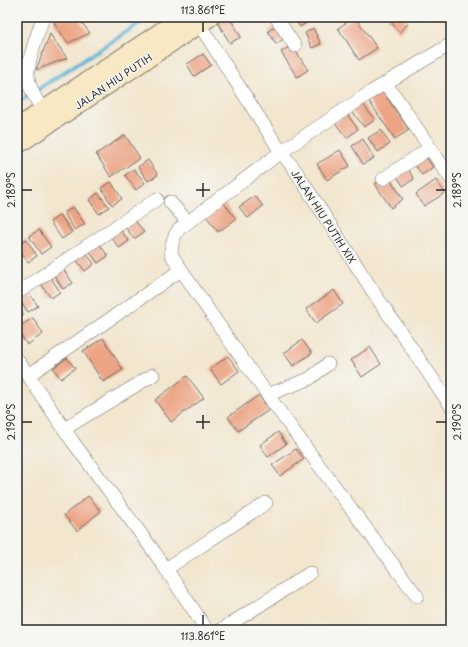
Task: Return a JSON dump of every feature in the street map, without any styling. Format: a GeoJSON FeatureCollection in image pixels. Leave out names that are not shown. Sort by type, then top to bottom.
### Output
{"type":"FeatureCollection","features":[{"type":"Feature","properties":{"kind":"street"},"geometry":{"type":"LineString","coordinates":[[42,110],[31,89],[28,75],[32,54],[43,17]]}},
{"type":"Feature","properties":{"kind":"street"},"geometry":{"type":"LineString","coordinates":[[276,17],[295,46]]}},
{"type":"Feature","properties":{"kind":"street"},"geometry":{"type":"LineString","coordinates":[[17,128],[42,110],[125,64],[197,19]]}},
{"type":"Feature","properties":{"kind":"street","name":"JALAN HIU PUTIH XIX"},"geometry":{"type":"LineString","coordinates":[[197,19],[281,152],[295,170],[376,296],[451,406]]}},
{"type":"Feature","properties":{"kind":"street"},"geometry":{"type":"LineString","coordinates":[[416,596],[267,395],[181,270],[171,254],[171,247],[173,238],[179,229],[281,152],[371,92],[451,44]]}},
{"type":"Feature","properties":{"kind":"street","name":"JALAN HIU PUTIH"},"geometry":{"type":"LineString","coordinates":[[17,145],[125,64]]}},
{"type":"Feature","properties":{"kind":"street"},"geometry":{"type":"LineString","coordinates":[[385,84],[451,180]]}},
{"type":"Feature","properties":{"kind":"street"},"geometry":{"type":"LineString","coordinates":[[383,178],[430,148]]}},
{"type":"Feature","properties":{"kind":"street"},"geometry":{"type":"LineString","coordinates":[[17,293],[157,198]]}},
{"type":"Feature","properties":{"kind":"street"},"geometry":{"type":"LineString","coordinates":[[170,202],[188,222]]}},
{"type":"Feature","properties":{"kind":"street"},"geometry":{"type":"LineString","coordinates":[[29,375],[181,270]]}},
{"type":"Feature","properties":{"kind":"street"},"geometry":{"type":"LineString","coordinates":[[17,359],[64,429],[166,569],[207,630]]}},
{"type":"Feature","properties":{"kind":"street"},"geometry":{"type":"LineString","coordinates":[[267,395],[309,379],[328,364]]}},
{"type":"Feature","properties":{"kind":"street"},"geometry":{"type":"LineString","coordinates":[[64,429],[153,375]]}},
{"type":"Feature","properties":{"kind":"street"},"geometry":{"type":"LineString","coordinates":[[166,569],[266,503]]}},
{"type":"Feature","properties":{"kind":"street"},"geometry":{"type":"LineString","coordinates":[[220,630],[310,573]]}},
{"type":"Feature","properties":{"kind":"building"},"geometry":{"type":"Polygon","coordinates":[[[56,17],[77,17],[90,33],[68,43],[54,23],[56,17]]]}},
{"type":"Feature","properties":{"kind":"building"},"geometry":{"type":"Polygon","coordinates":[[[229,17],[241,37],[230,43],[215,18],[229,17]]]}},
{"type":"Feature","properties":{"kind":"building"},"geometry":{"type":"Polygon","coordinates":[[[293,17],[314,17],[315,18],[300,27],[293,17]]]}},
{"type":"Feature","properties":{"kind":"building"},"geometry":{"type":"Polygon","coordinates":[[[355,17],[377,48],[359,60],[338,28],[355,17]]]}},
{"type":"Feature","properties":{"kind":"building"},"geometry":{"type":"Polygon","coordinates":[[[387,17],[402,17],[408,24],[399,32],[387,17]]]}},
{"type":"Feature","properties":{"kind":"building"},"geometry":{"type":"Polygon","coordinates":[[[277,25],[285,38],[276,44],[268,31],[277,25]]]}},
{"type":"Feature","properties":{"kind":"building"},"geometry":{"type":"Polygon","coordinates":[[[313,28],[321,44],[312,48],[305,33],[313,28]]]}},
{"type":"Feature","properties":{"kind":"building"},"geometry":{"type":"Polygon","coordinates":[[[50,34],[67,58],[36,70],[50,34]]]}},
{"type":"Feature","properties":{"kind":"building"},"geometry":{"type":"Polygon","coordinates":[[[292,45],[308,70],[297,77],[281,52],[292,45]]]}},
{"type":"Feature","properties":{"kind":"building"},"geometry":{"type":"Polygon","coordinates":[[[203,54],[211,65],[194,76],[187,64],[203,54]]]}},
{"type":"Feature","properties":{"kind":"building"},"geometry":{"type":"Polygon","coordinates":[[[382,90],[409,130],[395,139],[368,100],[382,90]]]}},
{"type":"Feature","properties":{"kind":"building"},"geometry":{"type":"Polygon","coordinates":[[[362,103],[375,120],[364,127],[352,111],[362,103]]]}},
{"type":"Feature","properties":{"kind":"building"},"geometry":{"type":"Polygon","coordinates":[[[347,114],[358,129],[347,138],[335,123],[347,114]]]}},
{"type":"Feature","properties":{"kind":"building"},"geometry":{"type":"Polygon","coordinates":[[[381,130],[390,144],[378,152],[368,138],[381,130]]]}},
{"type":"Feature","properties":{"kind":"building"},"geometry":{"type":"Polygon","coordinates":[[[125,135],[140,158],[111,177],[96,154],[125,135]]]}},
{"type":"Feature","properties":{"kind":"building"},"geometry":{"type":"Polygon","coordinates":[[[363,139],[374,158],[363,164],[352,146],[363,139]]]}},
{"type":"Feature","properties":{"kind":"building"},"geometry":{"type":"Polygon","coordinates":[[[340,150],[350,166],[327,180],[317,164],[340,150]]]}},
{"type":"Feature","properties":{"kind":"building"},"geometry":{"type":"Polygon","coordinates":[[[424,154],[433,167],[422,175],[413,162],[424,154]]]}},
{"type":"Feature","properties":{"kind":"building"},"geometry":{"type":"Polygon","coordinates":[[[148,160],[158,175],[148,181],[138,167],[148,160]]]}},
{"type":"Feature","properties":{"kind":"building"},"geometry":{"type":"Polygon","coordinates":[[[406,166],[414,179],[403,186],[395,173],[406,166]]]}},
{"type":"Feature","properties":{"kind":"building"},"geometry":{"type":"Polygon","coordinates":[[[134,169],[145,183],[136,190],[125,175],[134,169]]]}},
{"type":"Feature","properties":{"kind":"building"},"geometry":{"type":"Polygon","coordinates":[[[388,176],[403,199],[391,208],[375,184],[388,176]]]}},
{"type":"Feature","properties":{"kind":"building"},"geometry":{"type":"Polygon","coordinates":[[[436,180],[445,193],[424,206],[416,194],[436,180]]]}},
{"type":"Feature","properties":{"kind":"building"},"geometry":{"type":"Polygon","coordinates":[[[111,182],[122,199],[112,205],[101,188],[111,182]]]}},
{"type":"Feature","properties":{"kind":"building"},"geometry":{"type":"Polygon","coordinates":[[[98,193],[109,207],[99,214],[89,200],[98,193]]]}},
{"type":"Feature","properties":{"kind":"building"},"geometry":{"type":"Polygon","coordinates":[[[255,196],[263,206],[248,218],[239,207],[255,196]]]}},
{"type":"Feature","properties":{"kind":"building"},"geometry":{"type":"Polygon","coordinates":[[[221,199],[236,219],[218,232],[203,212],[221,199]]]}},
{"type":"Feature","properties":{"kind":"building"},"geometry":{"type":"Polygon","coordinates":[[[73,207],[85,224],[75,230],[64,213],[73,207]]]}},
{"type":"Feature","properties":{"kind":"building"},"geometry":{"type":"Polygon","coordinates":[[[60,215],[72,232],[62,239],[50,222],[60,215]]]}},
{"type":"Feature","properties":{"kind":"building"},"geometry":{"type":"Polygon","coordinates":[[[133,218],[144,232],[134,239],[124,225],[133,218]]]}},
{"type":"Feature","properties":{"kind":"building"},"geometry":{"type":"Polygon","coordinates":[[[118,227],[129,241],[119,248],[109,234],[118,227]]]}},
{"type":"Feature","properties":{"kind":"building"},"geometry":{"type":"Polygon","coordinates":[[[39,230],[51,247],[41,254],[29,236],[39,230]]]}},
{"type":"Feature","properties":{"kind":"building"},"geometry":{"type":"Polygon","coordinates":[[[26,239],[37,256],[28,262],[17,246],[26,239]]]}},
{"type":"Feature","properties":{"kind":"building"},"geometry":{"type":"Polygon","coordinates":[[[97,241],[108,256],[98,263],[87,248],[97,241]]]}},
{"type":"Feature","properties":{"kind":"building"},"geometry":{"type":"Polygon","coordinates":[[[84,250],[94,264],[85,271],[74,257],[84,250]]]}},
{"type":"Feature","properties":{"kind":"building"},"geometry":{"type":"Polygon","coordinates":[[[61,266],[73,283],[63,289],[52,272],[61,266]]]}},
{"type":"Feature","properties":{"kind":"building"},"geometry":{"type":"Polygon","coordinates":[[[49,275],[60,292],[51,298],[39,281],[49,275]]]}},
{"type":"Feature","properties":{"kind":"building"},"geometry":{"type":"Polygon","coordinates":[[[26,289],[38,306],[28,312],[17,296],[26,289]]]}},
{"type":"Feature","properties":{"kind":"building"},"geometry":{"type":"Polygon","coordinates":[[[334,290],[343,304],[316,323],[306,309],[334,290]]]}},
{"type":"Feature","properties":{"kind":"building"},"geometry":{"type":"Polygon","coordinates":[[[17,304],[24,315],[17,320],[17,304]]]}},
{"type":"Feature","properties":{"kind":"building"},"geometry":{"type":"Polygon","coordinates":[[[33,318],[43,334],[27,345],[17,328],[33,318]]]}},
{"type":"Feature","properties":{"kind":"building"},"geometry":{"type":"Polygon","coordinates":[[[103,338],[123,370],[103,382],[83,351],[103,338]]]}},
{"type":"Feature","properties":{"kind":"building"},"geometry":{"type":"Polygon","coordinates":[[[302,340],[312,353],[293,366],[284,353],[302,340]]]}},
{"type":"Feature","properties":{"kind":"building"},"geometry":{"type":"Polygon","coordinates":[[[370,347],[381,364],[362,377],[351,360],[370,347]]]}},
{"type":"Feature","properties":{"kind":"building"},"geometry":{"type":"Polygon","coordinates":[[[228,356],[239,371],[221,384],[210,369],[228,356]]]}},
{"type":"Feature","properties":{"kind":"building"},"geometry":{"type":"Polygon","coordinates":[[[67,358],[75,368],[61,379],[53,368],[67,358]]]}},
{"type":"Feature","properties":{"kind":"building"},"geometry":{"type":"Polygon","coordinates":[[[187,376],[204,398],[171,422],[155,400],[187,376]]]}},
{"type":"Feature","properties":{"kind":"building"},"geometry":{"type":"Polygon","coordinates":[[[259,395],[269,410],[238,431],[228,417],[259,395]]]}},
{"type":"Feature","properties":{"kind":"building"},"geometry":{"type":"Polygon","coordinates":[[[278,432],[286,444],[268,457],[260,445],[278,432]]]}},
{"type":"Feature","properties":{"kind":"building"},"geometry":{"type":"Polygon","coordinates":[[[296,449],[304,459],[280,476],[272,465],[296,449]]]}},
{"type":"Feature","properties":{"kind":"building"},"geometry":{"type":"Polygon","coordinates":[[[88,496],[101,511],[77,531],[64,515],[88,496]]]}},
{"type":"Feature","properties":{"kind":"waterway"},"geometry":{"type":"LineString","coordinates":[[17,103],[149,17]]}}]}
